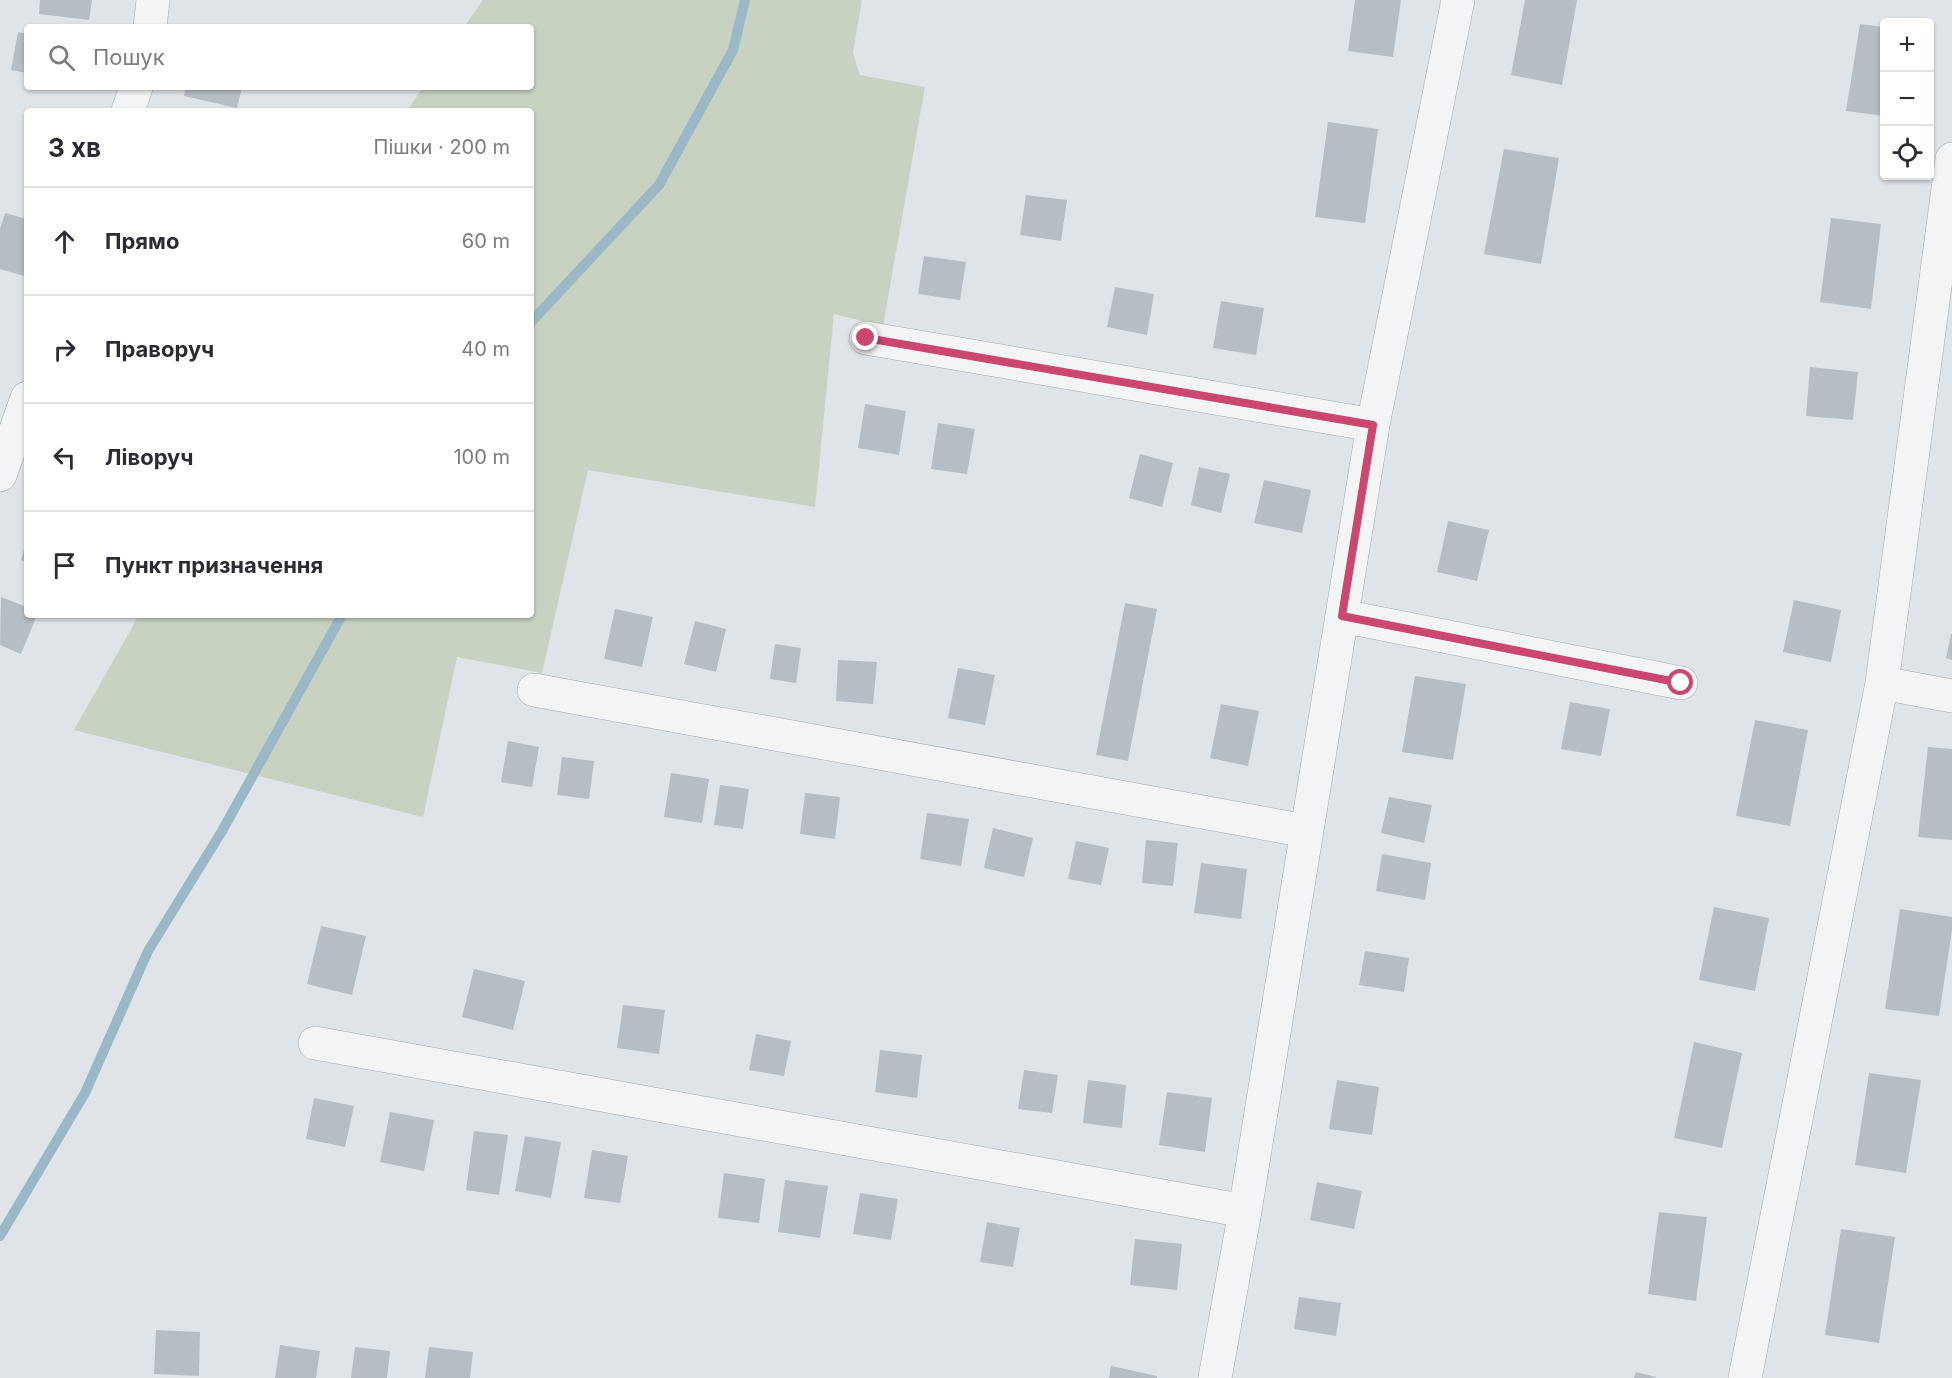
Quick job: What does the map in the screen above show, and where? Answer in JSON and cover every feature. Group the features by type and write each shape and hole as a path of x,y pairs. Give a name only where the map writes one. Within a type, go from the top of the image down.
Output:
{"street":[{"path":"150,24 153,0"},
{"path":"1215,1378 1245,1211 1373,425 1458,0"},
{"path":"129,108 135,90"},
{"path":"1745,1378 1882,683 1952,159"},
{"path":"866,338 1373,425"},
{"path":"0,475 24,407"},
{"path":"1342,616 1681,683"},
{"path":"1882,683 1952,696"},
{"path":"534,690 1306,831"},
{"path":"315,1043 1245,1211"}],"green space":[{"path":"483,0 862,0 853,53 860,75 925,87 883,326 834,314 815,507 588,470 542,673 457,657 423,817 74,730 137,618 534,618 534,108 409,108 421,90 534,90 534,24 466,24"}],"building":[{"path":"40,0 92,0 89,20 39,14"},
{"path":"1355,0 1401,0 1393,57 1348,51"},
{"path":"1525,0 1577,0 1562,85 1511,75"},
{"path":"1860,24 1880,26 1880,115 1846,111"},
{"path":"18,32 24,33 24,72 11,70"},
{"path":"185,90 241,90 237,108 184,96"},
{"path":"1328,122 1378,129 1365,223 1315,217"},
{"path":"1504,149 1559,158 1541,264 1484,254"},
{"path":"1026,195 1067,200 1061,241 1020,235"},
{"path":"5,213 24,218 24,276 0,269 0,229"},
{"path":"1831,218 1881,224 1871,309 1820,302"},
{"path":"924,256 966,262 960,300 918,294"},
{"path":"1115,287 1154,294 1147,335 1107,327"},
{"path":"1221,301 1264,308 1256,355 1213,348"},
{"path":"1810,367 1858,372 1853,420 1806,416"},
{"path":"865,404 906,411 899,455 858,448"},
{"path":"938,423 975,429 967,474 931,469"},
{"path":"1140,454 1173,463 1162,507 1129,498"},
{"path":"1199,467 1230,474 1221,513 1191,505"},
{"path":"1264,480 1311,490 1302,533 1254,523"},
{"path":"1448,521 1489,530 1477,581 1437,572"},
{"path":"1,597 24,606 24,618 36,618 21,654 0,645"},
{"path":"1794,600 1841,610 1831,662 1783,652"},
{"path":"1125,603 1157,609 1128,761 1096,755"},
{"path":"615,609 653,617 642,667 604,659"},
{"path":"695,621 726,629 716,672 684,664"},
{"path":"1952,634 1952,660 1946,658"},
{"path":"775,644 801,648 796,683 770,679"},
{"path":"838,660 877,662 873,704 836,701"},
{"path":"958,668 995,675 985,725 948,718"},
{"path":"1415,676 1466,684 1453,760 1402,752"},
{"path":"1570,702 1610,709 1601,756 1561,749"},
{"path":"1221,704 1259,711 1248,766 1210,758"},
{"path":"1755,720 1808,730 1790,826 1736,816"},
{"path":"508,741 539,747 532,787 501,782"},
{"path":"1928,747 1952,749 1952,840 1918,837"},
{"path":"562,757 594,761 589,799 557,795"},
{"path":"671,773 709,779 702,823 664,817"},
{"path":"720,785 749,789 743,829 714,825"},
{"path":"805,793 840,797 835,839 800,834"},
{"path":"1389,797 1432,805 1424,843 1381,833"},
{"path":"927,813 969,819 961,866 920,859"},
{"path":"993,828 1033,838 1024,877 984,868"},
{"path":"1146,840 1178,843 1173,886 1142,883"},
{"path":"1076,841 1109,848 1101,885 1068,879"},
{"path":"1382,854 1431,863 1425,900 1376,891"},
{"path":"1201,863 1247,869 1241,919 1194,913"},
{"path":"1714,907 1769,918 1755,991 1699,980"},
{"path":"1900,909 1952,917 1939,1016 1885,1009"},
{"path":"321,926 366,936 352,995 307,984"},
{"path":"1365,951 1409,958 1404,992 1359,985"},
{"path":"474,969 525,981 513,1030 462,1017"},
{"path":"623,1005 665,1010 659,1054 617,1048"},
{"path":"756,1034 791,1041 784,1076 749,1070"},
{"path":"1694,1042 1742,1053 1722,1148 1674,1138"},
{"path":"880,1050 922,1055 917,1098 875,1092"},
{"path":"1024,1070 1058,1075 1052,1113 1018,1109"},
{"path":"1869,1073 1921,1080 1906,1173 1855,1165"},
{"path":"1088,1080 1126,1085 1122,1128 1083,1123"},
{"path":"1337,1080 1379,1087 1372,1135 1329,1129"},
{"path":"1167,1092 1212,1098 1205,1152 1159,1145"},
{"path":"314,1098 354,1106 345,1147 306,1139"},
{"path":"390,1112 434,1120 424,1171 380,1162"},
{"path":"474,1131 508,1135 499,1195 466,1190"},
{"path":"525,1136 561,1142 551,1198 515,1191"},
{"path":"592,1150 628,1156 620,1203 584,1198"},
{"path":"724,1173 765,1179 759,1223 718,1218"},
{"path":"785,1180 828,1186 820,1238 778,1232"},
{"path":"1317,1182 1362,1191 1354,1229 1310,1220"},
{"path":"860,1193 898,1199 891,1240 853,1234"},
{"path":"1659,1212 1707,1217 1696,1301 1648,1294"},
{"path":"987,1222 1020,1228 1013,1267 980,1262"},
{"path":"1841,1229 1895,1237 1879,1343 1825,1335"},
{"path":"1135,1239 1182,1244 1177,1290 1130,1285"},
{"path":"1299,1297 1341,1303 1336,1336 1294,1329"},
{"path":"156,1330 200,1332 199,1376 154,1374"},
{"path":"280,1345 320,1351 316,1378 275,1378"},
{"path":"355,1347 390,1351 387,1378 351,1378"},
{"path":"429,1347 473,1352 470,1378 425,1378"},
{"path":"1111,1366 1157,1376 1157,1378 1109,1378"},
{"path":"1636,1372 1656,1377 1656,1378 1634,1378"}],"waterway":[{"path":"534,319 659,185 733,50 745,0"},
{"path":"0,1236 85,1093 148,951 222,831 340,618"}],"route":[{"path":"866,338 1373,425 1342,616 1681,683"}]}
